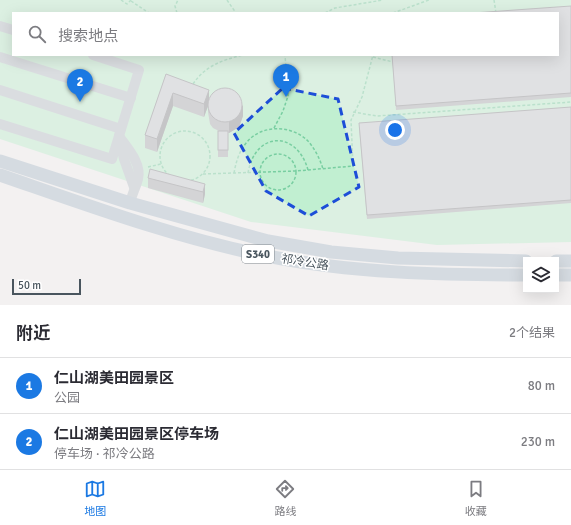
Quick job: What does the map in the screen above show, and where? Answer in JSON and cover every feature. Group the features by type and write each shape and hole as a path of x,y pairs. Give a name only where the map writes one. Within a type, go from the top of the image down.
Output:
{"main road":[{"name":"祁冷公路","path":"0,161 130,203 268,241 331,252 398,258 523,261"},
{"name":"祁冷公路","path":"0,175 186,235 266,256 329,266 397,272 523,275"},
{"path":"559,261 571,261"},
{"path":"559,275 571,275"}],"lane":[{"path":"0,26 12,30"},
{"path":"0,124 112,159 139,70 96,56"},
{"path":"0,57 131,98"},
{"path":"0,90 120,132 135,160 138,169 138,178 130,203"},
{"path":"120,132 124,159 134,187"}],"path":[{"path":"121,0 125,3 131,0 148,12"},
{"path":"177,12 175,6 178,0"},
{"path":"227,0 235,12"},
{"path":"355,0 356,4"},
{"path":"328,12 356,4 383,0"},
{"path":"396,12 429,0"},
{"path":"494,0 496,12"},
{"path":"192,88 202,72 214,65 238,56"},
{"path":"274,128 284,112 288,96 285,56"},
{"path":"203,174 209,164 210,156 209,147 201,138 191,132 175,133 168,137 160,152 161,164 167,174 182,182 191,181 203,174 296,171 353,166 350,132 353,112 362,97 373,56 392,62"},
{"path":"353,112 377,116 571,102"},
{"path":"234,173 236,161 247,141 255,135 274,128 291,131 309,142 323,169"},
{"path":"248,173 254,153 265,144 280,142 288,143 298,150 306,161 308,170"},
{"path":"276,154 287,156 295,165 296,171 296,177 289,187 277,190 266,186 262,181 260,172 265,159 276,154"},
{"path":"138,169 161,164"}],"highlighted area":[{"path":"283,88 338,99 359,187 309,216 266,191 234,133"}],"green space":[{"path":"0,0 571,0 571,242 437,245 251,222 0,139"}],"building":[{"path":"571,6 571,93 396,106 392,56 559,56 559,12 487,12"},
{"path":"166,74 209,90 204,104 173,93 157,139 145,135"},
{"path":"222,88 228,88 232,89 239,95 242,105 241,112 235,119 228,122 222,122 218,121 211,115 208,108 208,102 209,98 215,91"},
{"path":"571,107 571,200 367,215 359,123"},
{"path":"218,131 228,131 228,150 218,150"},
{"path":"150,169 205,184 203,192 148,178"}],"place":[{"name":"仁山湖美田园景区","path":"286,97"},
{"name":"仁山湖美田园景区停车场","path":"80,102"}]}
